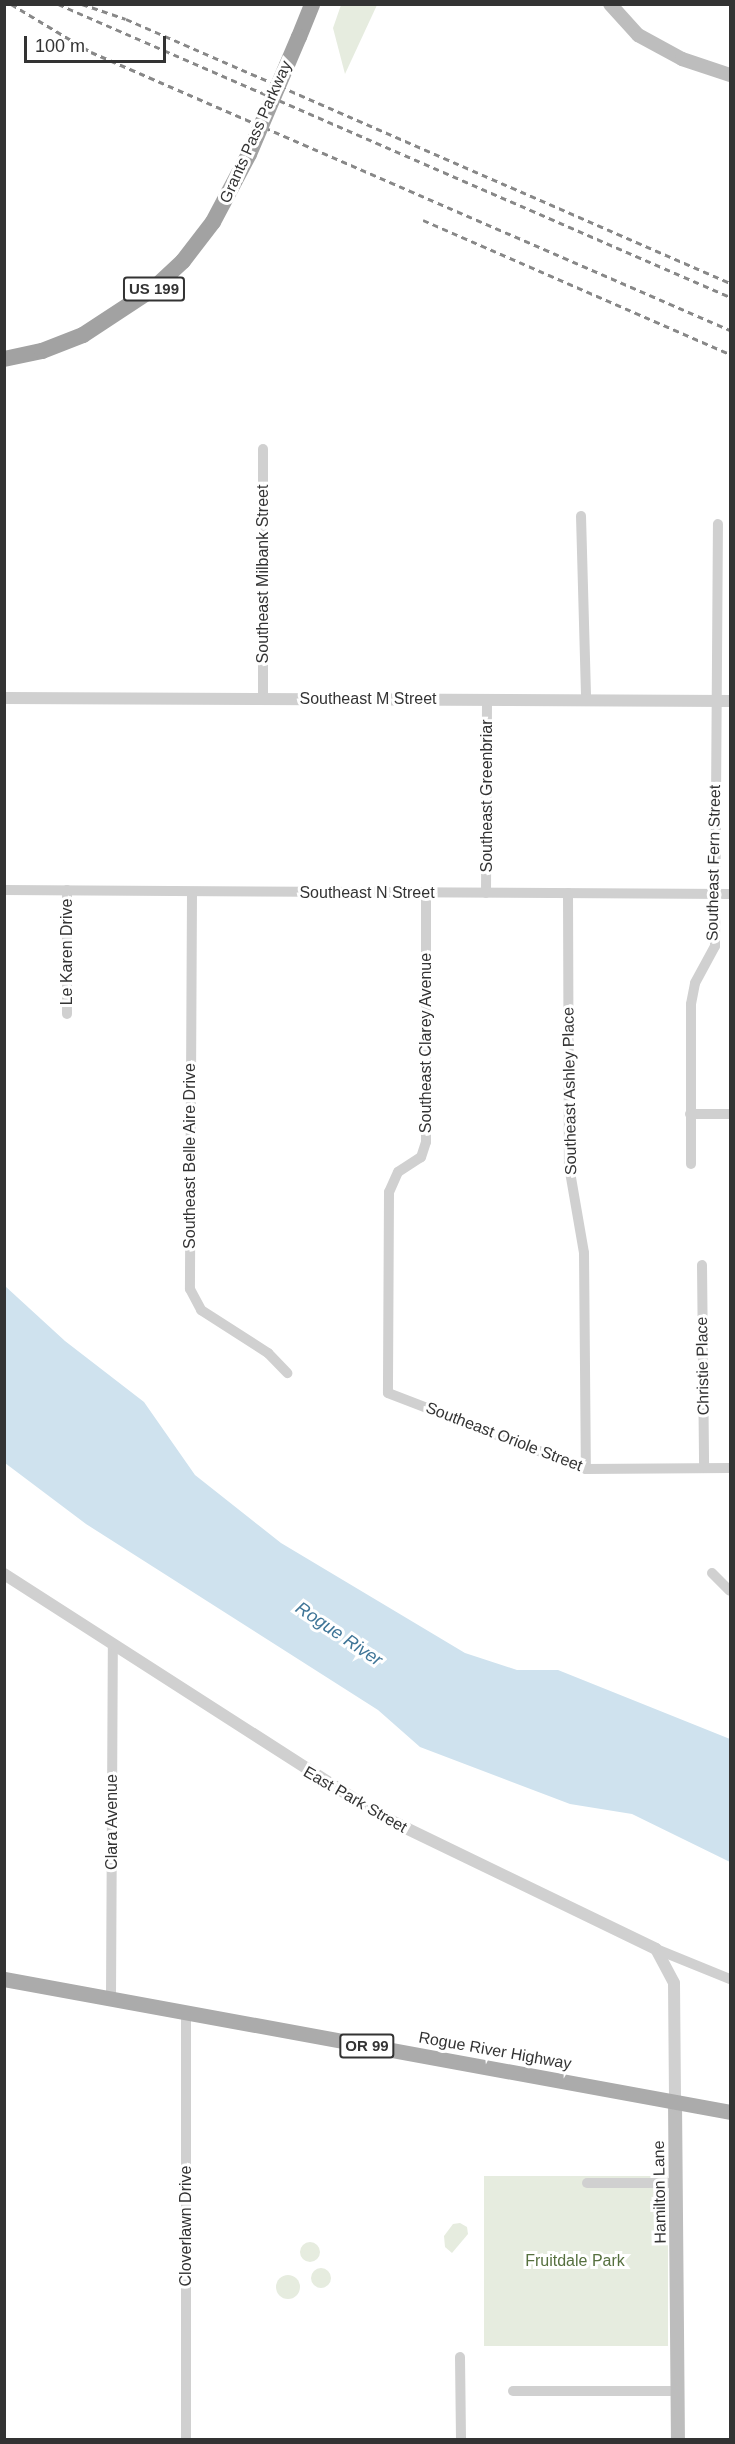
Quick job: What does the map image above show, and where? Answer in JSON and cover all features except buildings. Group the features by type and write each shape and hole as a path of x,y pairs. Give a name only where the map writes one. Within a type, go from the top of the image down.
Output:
{"highway":[{"name":"Grants Pass Parkway","path":"4,359 42,351 83,334 153,289 207,231 249,154 312,4"}],"main road":[{"path":"610,4 638,35 682,59 730,75"},
{"name":"Rogue River Highway","path":"4,1980 730,2112"},
{"name":"Hamilton Lane","path":"675,2102 678,2439"}],"street":[{"name":"Southeast Milbank Street","path":"263,449 263,698"},
{"path":"582,516 586,699"},
{"name":"Southeast Fern Street","path":"691,1164 691,1004 695,983 715,946 718,524"},
{"name":"Southeast M Street","path":"4,698 730,701"},
{"name":"Southeast Greenbriar","path":"486,893 487,699"},
{"name":"Southeast N Street","path":"4,890 192,893 730,894"},
{"name":"Le Karen Drive","path":"67,891 67,1014"},
{"name":"Southeast Belle Aire Drive","path":"192,893 190,1289 201,1310 268,1353 287,1372"},
{"name":"Southeast Clarey Avenue","path":"388,1393 389,1192 398,1172 421,1157 426,1142 426,893"},
{"name":"Southeast Ashley Place","path":"568,893 569,1166 584,1253 586,1469"},
{"path":"690,1114 730,1114"},
{"name":"Christie Place","path":"702,1265 704,1468"},
{"name":"Southeast Oriole Street","path":"388,1393 586,1469 730,1468"},
{"path":"712,1573 730,1591"},
{"name":"East Park Street","path":"4,1574 381,1816 656,1949 730,1980"},
{"name":"Clara Avenue","path":"111,1998 113,1645"},
{"name":"Hamilton Lane","path":"656,1949 670,1971 676,1995 675,2102"},
{"name":"Cloverlawn Drive","path":"186,2013 186,2439"},
{"path":"587,2183 676,2183"},
{"path":"460,2357 461,2439"},
{"path":"513,2391 678,2391"}],"green space":[{"path":"341,5 377,5 345,74 333,28"},
{"name":"Fruitdale Park","path":"484,2176 668,2176 668,2346 484,2346"},
{"path":"460,2223 467,2227 468,2234 452,2253 445,2247 444,2236 453,2224"},
{"path":"310,2242 317,2245 320,2252 317,2259 310,2262 303,2259 300,2252 303,2245"},
{"path":"321,2268 328,2271 331,2278 328,2285 321,2288 314,2285 311,2278 314,2271"},
{"path":"288,2275 297,2278 300,2287 297,2296 288,2299 279,2296 276,2287 279,2278"}],"water":[{"name":"Rogue River","path":"5,1286 65,1341 144,1402 195,1475 281,1543 465,1653 517,1670 558,1670 730,1739 730,1862 632,1814 570,1804 420,1747 378,1710 86,1524 5,1463"}],"railway":[{"path":"11,4 91,52 730,330"},
{"path":"58,4 730,297"},
{"path":"82,4 126,19 730,283"},
{"path":"423,220 730,354"}]}
